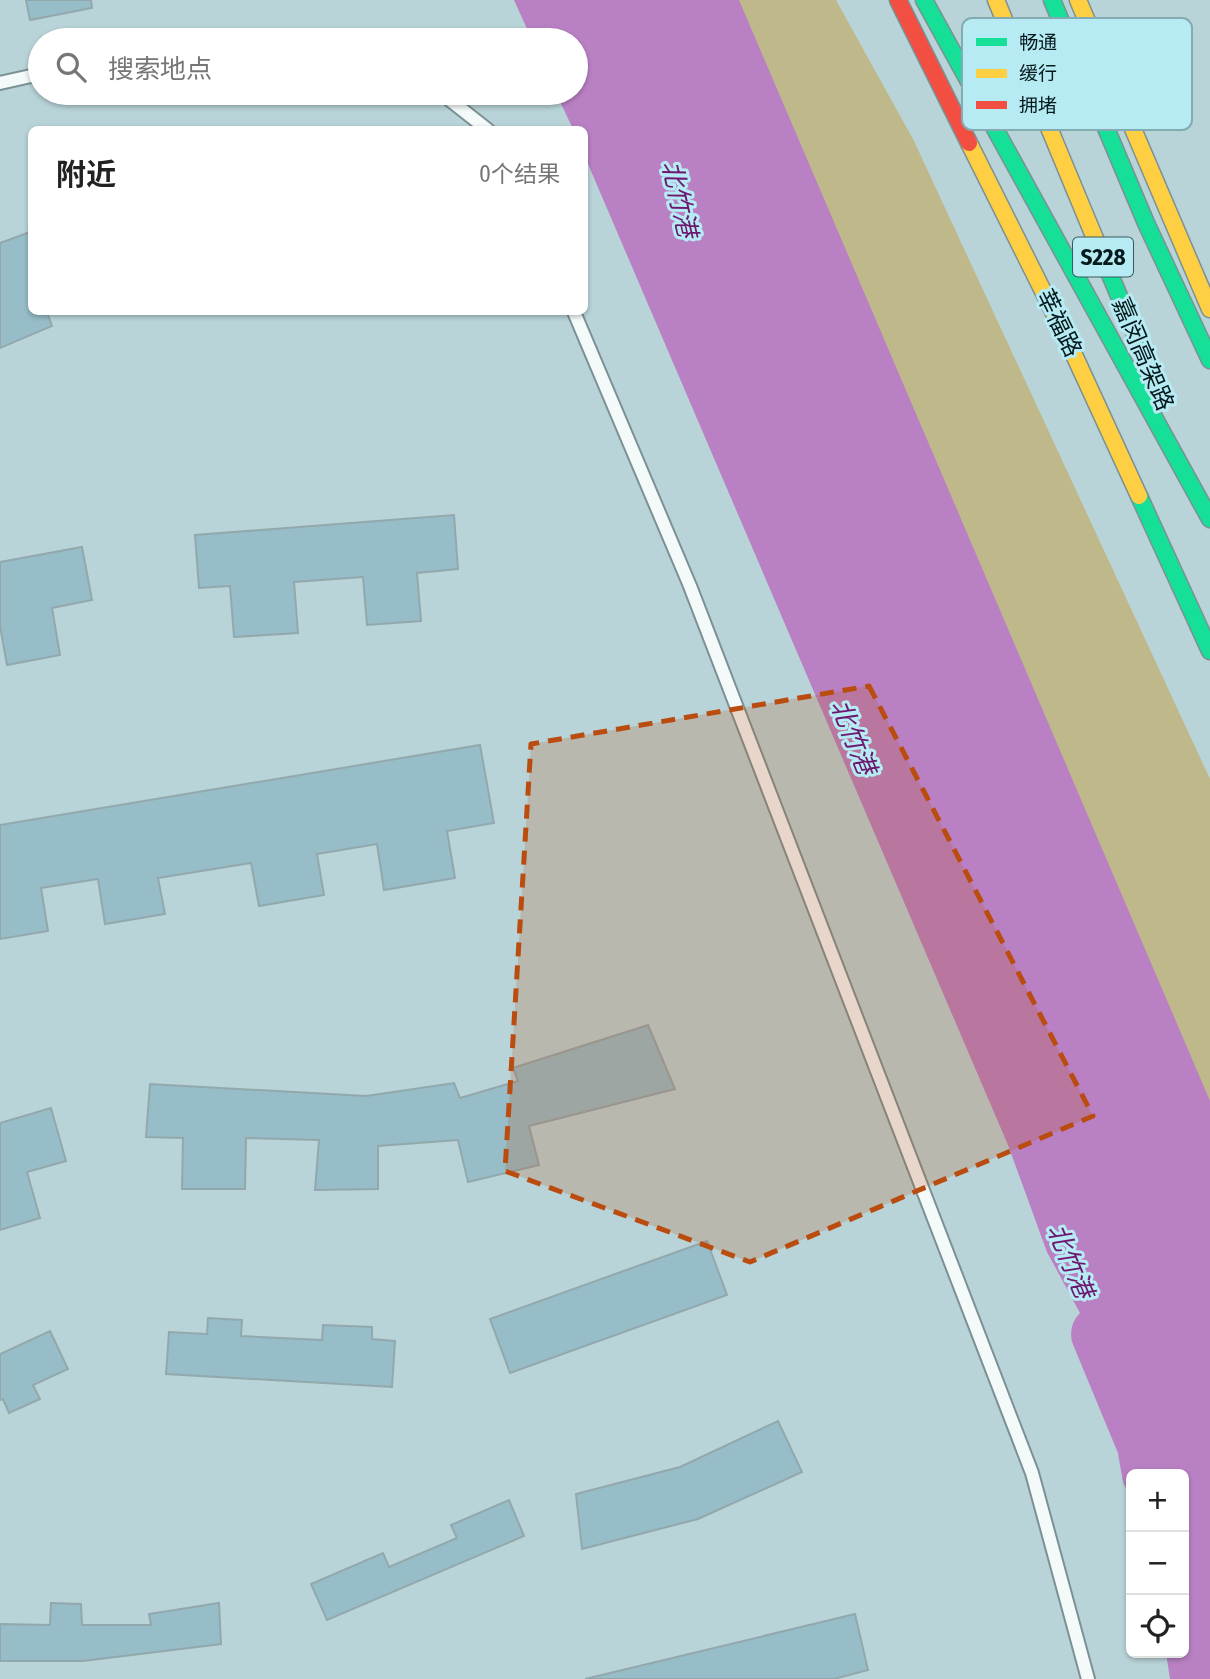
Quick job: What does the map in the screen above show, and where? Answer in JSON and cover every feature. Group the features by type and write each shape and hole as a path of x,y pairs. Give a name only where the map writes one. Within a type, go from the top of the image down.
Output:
{"main road":[{"name":"莘福路","path":"898,0 962,128"},
{"path":"924,0 962,69"},
{"name":"嘉闵高架路","path":"996,0 1003,18"},
{"path":"1052,0 1060,18"},
{"path":"1078,0 1086,18"},
{"name":"莘福路","path":"963,130 1064,333 1208,645"},
{"path":"996,130 1210,516"},
{"name":"嘉闵高架路","path":"1050,130 1151,373"},
{"path":"1107,130 1146,223 1210,360"},
{"path":"1134,130 1210,309"},
{"name":"嘉闵高架路","path":"1162,398 1210,516"}],"lane":[{"path":"0,83 28,77"},
{"path":"456,105 483,126"},
{"path":"575,315 690,586 1032,1474 1088,1679"}],"highlighted area":[{"path":"869,686 1093,1116 750,1262 505,1171 531,744"}],"shaded area":[{"path":"715,0 836,0 914,141 1210,779 1210,1160"}],"water":[{"path":"514,0 739,0 1210,1101 1210,1679 1170,1679 1167,1658 1189,1658 1189,1469 1140,1469 1133,1411 1047,1252 1008,1145 588,164 588,126 572,126 562,105 588,105 588,28 527,28"}],"building":[{"path":"26,0 91,0 92,8 30,20"},
{"path":"28,233 28,315 48,315 52,326 0,348 0,243"},
{"path":"454,515 458,569 417,573 421,621 367,625 363,577 294,582 298,633 234,637 230,586 199,588 195,535"},
{"path":"82,547 92,600 52,608 60,655 7,665 0,626 0,562"},
{"path":"480,745 494,823 447,831 455,878 384,890 377,844 317,854 324,895 259,906 251,863 158,878 165,914 105,924 98,879 41,888 48,931 0,939 0,825"},
{"path":"648,1025 675,1089 529,1126 539,1165 468,1182 458,1140 378,1146 378,1189 315,1190 319,1140 246,1138 245,1189 182,1189 183,1138 146,1137 150,1084 366,1096 454,1083 460,1098 518,1081 513,1068"},
{"path":"51,1108 66,1161 27,1172 40,1218 0,1230 0,1123"},
{"path":"707,1241 727,1295 510,1373 490,1319"},
{"path":"208,1318 242,1320 241,1336 322,1340 323,1325 372,1327 372,1339 395,1341 392,1387 166,1374 169,1332 207,1334"},
{"path":"50,1331 68,1369 33,1385 40,1399 9,1413 3,1399 0,1400 0,1354"},
{"path":"778,1421 802,1472 698,1519 582,1549 576,1494 680,1467"},
{"path":"509,1500 524,1536 327,1620 311,1584 383,1553 389,1567 457,1538 451,1525"},
{"path":"51,1603 81,1604 82,1625 151,1625 149,1614 219,1603 221,1644 83,1661 0,1661 0,1624 50,1625"},
{"path":"855,1614 868,1670 834,1679 585,1679"}],"waterway":[{"name":"北竹港","path":"1100,1334 1146,1445 1150,1469"}],"traffic: fast":[{"path":"924,0 962,69"},
{"path":"1052,0 1060,18"},
{"path":"996,130 1210,519"},
{"path":"1107,130 1146,223 1210,360"},
{"path":"1106,265 1143,353"},
{"path":"1139,496 1210,651"}],"traffic: slow":[{"path":"996,0 1003,18"},
{"path":"1078,0 1086,18"},
{"path":"1050,130 1106,265"},
{"path":"1134,130 1210,309"},
{"path":"969,143 1064,333 1139,496"}],"traffic: jam":[{"path":"898,0 962,129"},
{"path":"963,130 969,143"}]}
